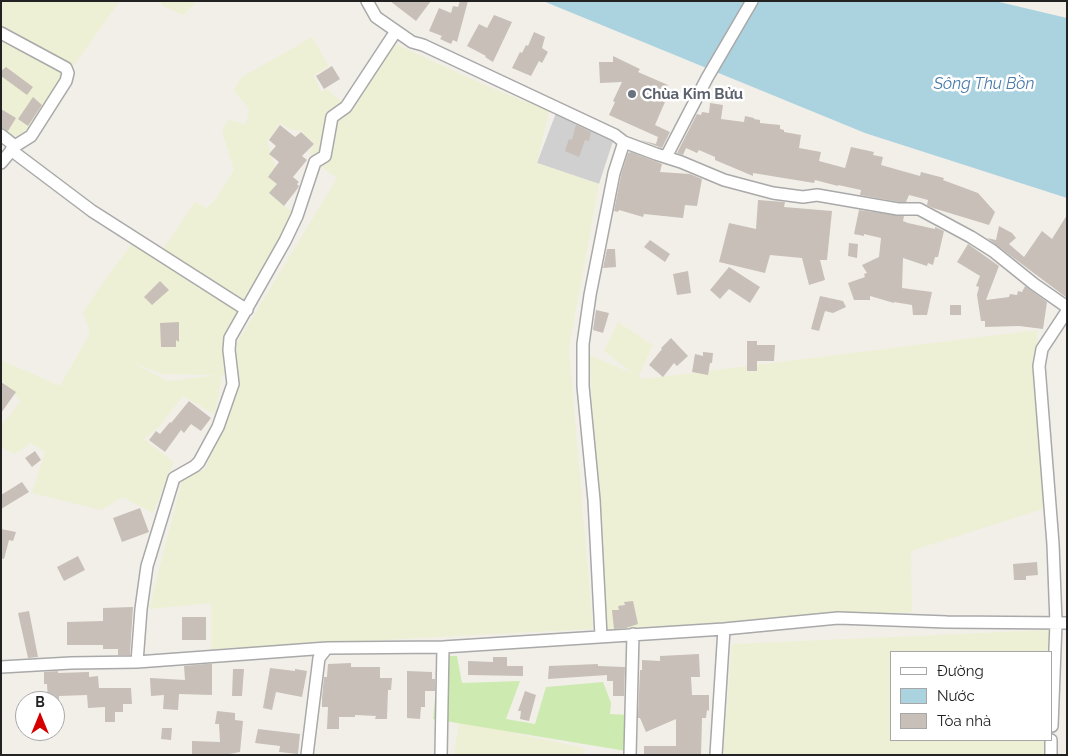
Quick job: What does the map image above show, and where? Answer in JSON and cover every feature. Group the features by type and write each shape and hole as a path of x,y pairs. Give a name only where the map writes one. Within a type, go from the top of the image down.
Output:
{"street":[{"path":"368,1 376,17 412,42 423,45 615,135 624,142 724,180 773,193 803,197 817,195 898,209 919,209 993,251 1034,284 1067,307"},
{"path":"666,157 707,78 752,1"},
{"path":"137,662 141,609 147,566 174,478 199,462 218,427 233,384 230,338 285,241 297,216 315,162 325,156 332,117 346,107 396,30"},
{"path":"1,33 66,68 68,73 66,81 31,136 13,148 1,163"},
{"path":"1,135 13,148 92,211 247,310"},
{"path":"601,636 594,500 583,386 583,344 590,295 614,172 624,142"},
{"path":"1053,715 1061,623 1039,366 1042,349 1067,312"},
{"path":"1,667 137,662 327,648 443,647 724,629 838,618 947,622 1061,623"},
{"path":"716,755 724,629"},
{"path":"630,755 633,634"},
{"path":"440,755 443,647"},
{"path":"307,755 319,658 327,648"},
{"path":"1051,741 1051,755"}],"shaded area":[{"path":"556,113 615,135 599,184 537,163"}],"green space":[{"path":"1,1 120,1 72,68 1,29"},
{"path":"160,1 197,1 183,15 163,6"},
{"path":"1,37 64,71 66,81 31,136 15,146 1,136"},
{"path":"312,37 329,66 314,76 321,92 327,89 343,103 391,42 487,86 549,111 537,163 599,184 569,348 593,629 211,649 211,603 149,609 182,480 205,469 238,388 229,350 234,348 337,178 315,162 316,159 309,152 315,144 301,131 288,129 281,123 267,141 283,190 276,199 297,216 285,241 282,240 253,299 227,338 226,351 233,375 222,375 215,415 183,396 159,427 144,439 174,462 153,513 123,497 101,510 32,493 45,452 31,443 15,454 1,447 1,425 21,401 1,380 1,360 60,386 90,333 83,312 133,242 151,253 164,248 195,202 207,208 217,197 234,170 222,131 228,120 246,124 249,108 233,90 242,77","holes":["132,362 162,374 217,375 167,381"]},
{"path":"618,322 653,345 638,377 643,379 1037,330 1046,508 911,551 912,612 607,629 589,355 634,374 604,351"},
{"path":"1049,630 1049,651 890,651 890,741 1048,741 1048,755 723,755 732,644"},
{"path":"439,656 457,656 462,683 520,681 506,719 535,724 546,687 603,682 611,703 610,714 630,715 626,751 433,719"},
{"path":"459,721 584,748 583,755 454,755"}],"water":[{"name":"Sông Thu Bồn","path":"543,1 995,1 1067,18 1067,198 865,133"}],"building":[{"path":"390,1 431,1 416,21"},
{"path":"460,1 468,1 457,42 453,40 451,44 440,39 442,36 429,31 439,8 451,13 453,6 458,7"},
{"path":"494,15 512,22 493,62 467,46 479,24 487,28"},
{"path":"534,32 545,37 542,48 548,52 542,63 539,61 531,76 512,68 520,52 522,53 526,45 528,46"},
{"path":"613,56 640,69 638,72 668,85 661,101 665,102 655,125 670,132 662,148 640,140 656,144 658,137 609,115 622,82 600,83 599,62 613,62"},
{"path":"332,66 340,79 324,89 316,76"},
{"path":"6,67 33,87 27,95 1,76 1,71"},
{"path":"33,97 42,105 28,126 18,119"},
{"path":"710,103 723,105 721,119 744,122 745,116 760,120 760,123 780,125 780,129 784,130 784,132 801,135 799,148 821,152 819,161 845,168 851,147 874,152 873,155 883,157 881,165 920,176 921,172 944,178 943,180 978,193 995,212 989,225 933,208 927,205 928,200 909,195 906,202 899,202 860,195 861,190 815,180 814,183 753,173 753,176 715,160 715,157 699,150 697,153 686,148 683,155 677,153 697,114 701,115 702,112 709,113"},
{"path":"1,109 16,118 8,131 1,128"},
{"path":"280,125 295,137 301,132 314,144 302,156 307,160 293,177 299,182 297,184 299,186 284,206 269,193 277,184 268,177 279,162 269,154 276,146 269,140"},
{"path":"576,125 591,132 589,141 585,140 579,157 565,151 569,139 572,140"},
{"path":"631,152 662,164 660,172 690,174 702,179 697,206 685,205 683,218 644,214 643,217 619,210 618,212 614,211 621,175 628,153"},
{"path":"758,200 785,202 784,207 832,211 827,260 820,260 825,280 809,285 802,258 770,255 765,273 719,262 729,223 756,229"},
{"path":"859,210 904,216 903,221 908,223 935,229 935,227 944,231 938,257 935,257 933,265 928,263 927,266 903,258 902,288 932,292 927,315 913,315 912,305 894,303 870,296 870,300 854,300 848,283 865,277 864,274 867,273 862,265 879,257 881,238 854,234"},
{"path":"1067,215 1067,298 987,238 996,240 999,226 1012,233 1016,238 1009,244 1024,257 1042,231 1052,239"},
{"path":"650,240 670,254 665,262 644,247"},
{"path":"849,243 858,244 857,258 848,256"},
{"path":"968,244 999,266 986,300 1009,297 1010,294 1017,295 1018,291 1022,292 1025,286 1047,302 1043,329 1019,326 985,327 985,321 981,321 977,295 979,287 976,286 980,276 957,262"},
{"path":"607,249 615,249 616,267 603,268"},
{"path":"729,267 760,287 750,303 729,289 720,299 710,290"},
{"path":"688,271 691,293 677,295 673,274"},
{"path":"160,281 169,290 152,305 144,297"},
{"path":"820,296 843,301 846,307 833,313 825,311 819,331 811,329"},
{"path":"950,305 961,305 961,315 950,315"},
{"path":"596,310 609,313 603,333 593,330"},
{"path":"179,322 179,342 176,340 176,347 161,347 160,323"},
{"path":"671,338 688,356 677,366 674,363 663,377 649,365"},
{"path":"747,341 757,341 757,345 775,345 774,361 757,361 757,371 747,371"},
{"path":"703,352 713,353 708,375 692,372 695,354 703,356"},
{"path":"1,382 16,392 1,413"},
{"path":"189,401 211,418 201,431 191,424 184,433 181,430 165,452 149,440 156,431 160,434"},
{"path":"35,451 41,460 32,467 25,458"},
{"path":"22,482 29,492 1,509 1,495"},
{"path":"140,508 149,532 122,542 113,518"},
{"path":"1,529 16,532 13,541 9,540 4,559 1,558"},
{"path":"78,556 85,570 64,581 57,567"},
{"path":"1037,562 1038,575 1026,576 1026,580 1014,580 1013,564"},
{"path":"633,601 638,624 614,629 612,610 619,610 618,606 625,605 624,602"},
{"path":"133,607 130,655 118,655 118,649 103,649 103,645 67,645 67,622 103,621 103,608"},
{"path":"29,611 38,657 28,658 18,613"},
{"path":"182,617 206,617 206,640 182,640"},
{"path":"699,654 700,677 691,677 692,695 709,695 709,711 707,710 706,718 702,718 701,755 644,755 644,746 676,746 676,719 646,732 640,718 638,718 642,660 660,661 660,656"},
{"path":"493,657 507,657 507,666 523,666 523,676 468,675 468,661 493,662"},
{"path":"351,663 351,667 380,667 380,678 392,678 391,690 388,690 387,719 375,719 376,716 355,715 355,717 339,717 339,729 327,729 328,707 322,707 322,698 324,677 327,677 328,664"},
{"path":"212,664 212,695 179,694 178,710 163,709 164,695 151,696 150,678 185,680 184,666"},
{"path":"598,664 598,666 625,667 624,696 613,696 613,681 607,681 607,675 548,679 549,666"},
{"path":"270,668 307,671 302,697 276,692 272,710 263,708"},
{"path":"233,669 244,669 242,696 232,696"},
{"path":"407,671 432,672 432,679 435,679 435,691 425,691 425,707 421,707 420,719 407,718"},
{"path":"44,672 89,672 89,677 98,676 99,688 131,688 132,704 123,704 123,712 115,712 115,722 105,722 105,707 88,708 87,695 65,696 65,691 47,691 47,684 44,684"},
{"path":"525,691 536,695 529,721 520,719 521,711 518,711"},
{"path":"217,711 235,713 235,720 243,721 240,752 224,755 192,755 192,741 220,742 219,724 215,724"},
{"path":"162,728 172,728 171,740 161,739"},
{"path":"258,729 300,734 298,754 279,752 280,746 255,743"}],"place":[{"name":"Chùa Kim Bửu","path":"632,94"}]}
